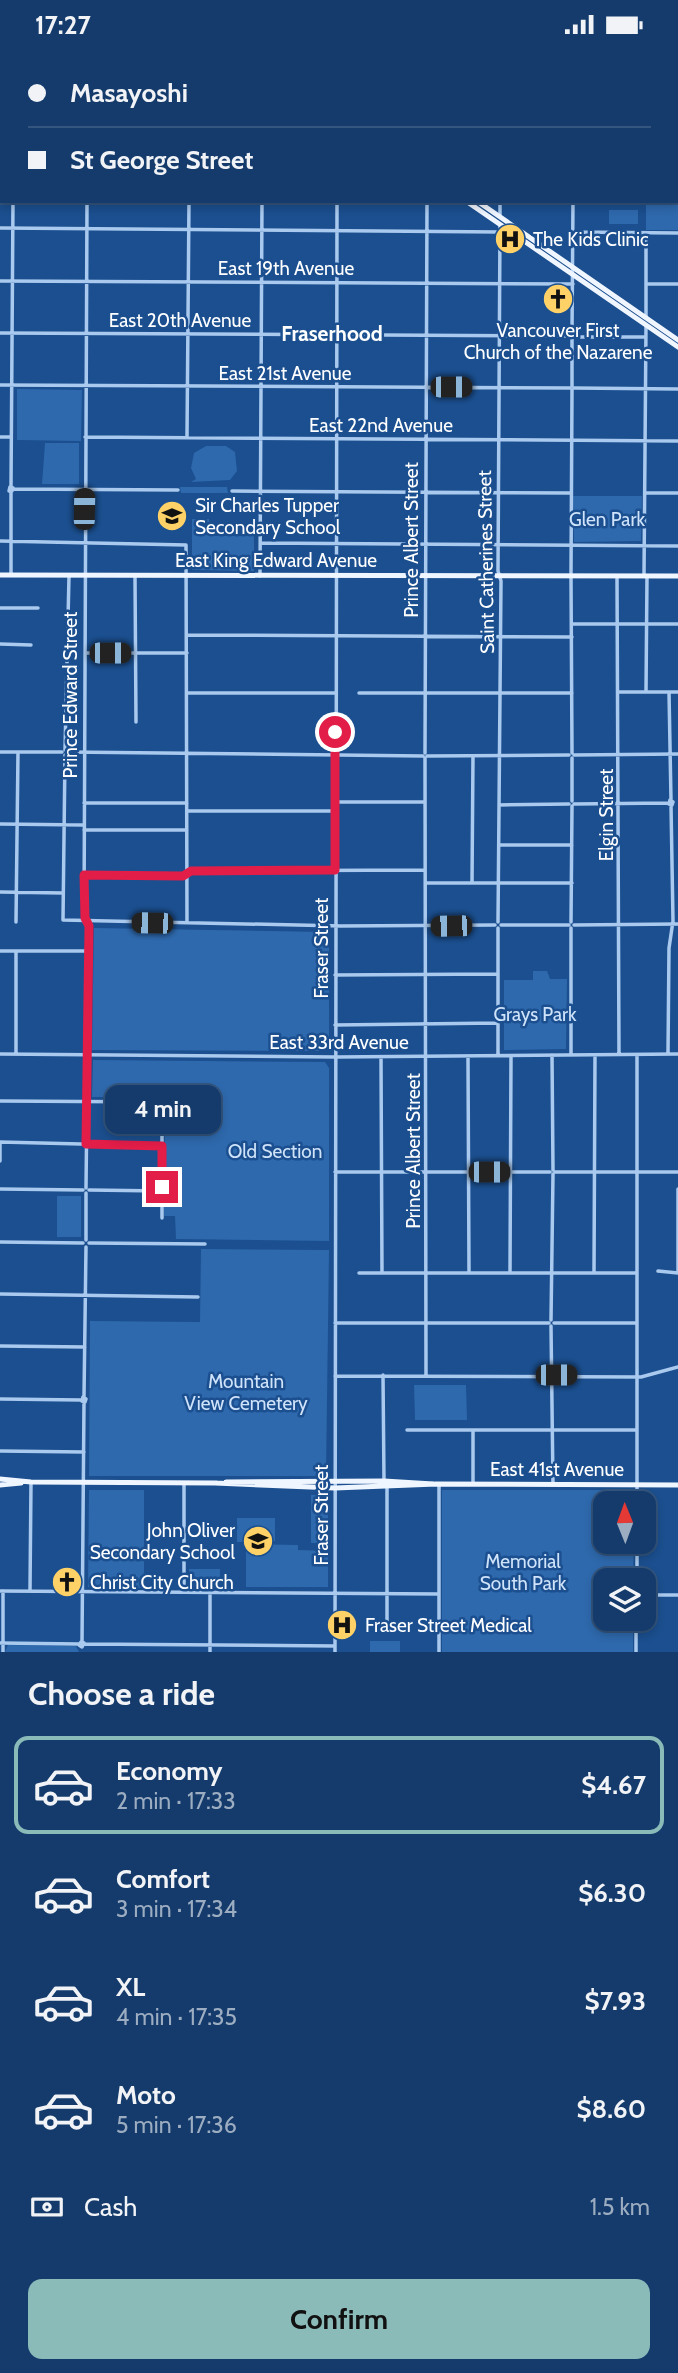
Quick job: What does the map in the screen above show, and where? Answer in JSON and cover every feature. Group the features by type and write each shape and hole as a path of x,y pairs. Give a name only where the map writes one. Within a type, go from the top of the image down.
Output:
{"main road":[{"path":"470,203 500,220"},
{"path":"479,203 678,347"},
{"path":"573,271 678,340"},
{"name":"East King Edward Avenue","path":"0,575 678,576"},
{"name":"East 41st Avenue","path":"0,1479 29,1482 184,1483 334,1480 438,1485"},
{"name":"East 41st Avenue","path":"0,1485 29,1482"},
{"name":"East 41st Avenue","path":"215,1483 335,1488 678,1485"}],"street":[{"path":"11,575 13,203"},
{"name":"Prince Edward Street","path":"82,1646 88,951 84,875 87,203"},
{"path":"187,438 189,203"},
{"path":"260,576 262,203"},
{"name":"Fraser Street","path":"335,1652 337,203"},
{"name":"Prince Albert Street","path":"426,1376 427,203"},
{"name":"Saint Catherines Street","path":"498,1056 500,203"},
{"path":"571,1055 573,203"},
{"path":"0,228 500,232"},
{"path":"573,232 678,233"},
{"path":"646,233 646,692"},
{"name":"East 19th Avenue","path":"0,281 573,284"},
{"path":"646,284 678,285"},
{"name":"East 20th Avenue","path":"0,333 646,337"},
{"name":"East 21st Avenue","path":"0,385 678,389"},
{"path":"0,437 12,437"},
{"name":"East 22nd Avenue","path":"85,437 678,441"},
{"path":"0,489 178,490"},
{"path":"232,491 571,492"},
{"path":"645,493 678,493"},
{"path":"0,541 186,544 187,924"},
{"path":"260,543 678,546"},
{"path":"69,576 63,893 63,916 66,921 335,926 675,924"},
{"path":"135,576 136,722"},
{"name":"Elgin Street","path":"617,576 621,925 619,1055"},
{"path":"0,608 38,608"},
{"path":"572,624 678,624"},
{"path":"187,635 572,637"},
{"path":"0,644 31,645"},
{"path":"85,653 187,653"},
{"path":"619,692 678,691"},
{"path":"668,1054 669,947 675,924 669,692"},
{"path":"187,694 335,693"},
{"path":"359,693 572,693"},
{"path":"0,752 425,756 678,754"},
{"path":"16,922 18,753"},
{"path":"472,883 473,756"},
{"path":"335,802 425,802"},
{"path":"84,803 187,803"},
{"path":"499,805 672,803"},
{"path":"187,811 335,811"},
{"path":"0,824 187,830"},
{"path":"499,845 572,845"},
{"path":"84,875 183,876 187,873 425,870"},
{"path":"425,883 572,883"},
{"path":"0,893 63,893"},
{"path":"0,951 88,951"},
{"path":"16,951 16,1054"},
{"path":"335,975 498,974"},
{"path":"335,1025 498,1023"},
{"name":"East 33rd Avenue","path":"0,1054 381,1057 678,1054"},
{"path":"552,1055 553,1485"},
{"path":"594,1055 594,1273"},
{"path":"637,1055 637,1491"},
{"path":"468,1056 468,1272"},
{"path":"510,1272 511,1056"},
{"path":"381,1057 382,1273"},
{"path":"0,1101 160,1101 163,1105 162,1217"},
{"path":"0,1161 0,1142 162,1146"},
{"path":"335,1172 678,1173"},
{"path":"0,1189 162,1191"},
{"path":"658,1271 678,1273 678,1189"},
{"path":"0,1242 205,1244"},
{"path":"359,1273 637,1273"},
{"path":"0,1294 198,1297"},
{"path":"335,1323 637,1323"},
{"path":"0,1346 85,1347"},
{"path":"335,1376 637,1376 678,1367"},
{"path":"383,1375 384,1481"},
{"path":"0,1399 83,1400"},
{"path":"407,1430 637,1430"},
{"path":"473,1430 473,1485"},
{"path":"0,1451 84,1452"},
{"path":"29,1482 30,1591"},
{"path":"184,1483 184,1592"},
{"path":"438,1485 439,1652"},
{"path":"387,1488 387,1629"},
{"path":"3,1652 1,1591 439,1594"},
{"path":"210,1593 210,1652"},
{"path":"656,1595 678,1595"},
{"path":"636,1631 636,1652"},
{"path":"1,1643 82,1646 335,1646"}],"green space":[{"path":"646,203 678,203 678,230 646,230"},
{"path":"609,210 638,210 638,224 609,224"},
{"path":"17,389 82,390 81,441 17,440"},
{"path":"45,443 79,443 79,484 42,484"},
{"path":"206,446 226,446 235,452 237,471 230,480 191,482 196,479 191,468 194,453"},
{"path":"180,487 227,487 228,493 181,493"},
{"name":"Glen Park","path":"573,496 642,496 641,541 574,542"},
{"path":"192,519 209,519 209,536 254,536 254,571 192,570"},
{"path":"94,928 326,932 329,934 329,1046 325,1051 92,1050"},
{"name":"Grays Park","path":"533,971 547,971 550,979 567,979 566,1049 504,1050 504,980 533,980"},
{"name":"Old Section","path":"93,1060 325,1062 329,1068 329,1241 176,1239 175,1216 164,1216 165,1098 92,1097"},
{"path":"57,1196 81,1196 81,1237 57,1237"},
{"name":"Mountain View Cemetery","path":"201,1249 329,1250 326,1476 89,1476 90,1321 200,1322"},
{"path":"414,1385 466,1385 467,1420 415,1420"},
{"path":"89,1490 144,1490 144,1588 88,1587"},
{"name":"Memorial South Park","path":"442,1490 633,1490 593,1491 593,1554 634,1554 633,1568 593,1568 593,1631 633,1631 633,1652 442,1652"},
{"path":"311,1495 328,1495 328,1543 311,1543"},
{"path":"237,1518 275,1518 275,1541 237,1542"},
{"path":"246,1544 298,1545 298,1550 328,1551 328,1587 246,1587"},
{"path":"189,1569 220,1569 220,1587 189,1587"},
{"path":"370,1641 400,1641 400,1652 370,1652"},
{"path":"8,1645 76,1646 79,1652 5,1652"}],"place":[{"name":"The Kids Clinic","path":"510,239"},
{"name":"Vancouver First Church of the Nazarene","path":"558,299"},
{"name":"Sir Charles Tupper Secondary School","path":"172,516"},
{"name":"John Oliver Secondary School","path":"258,1541"},
{"name":"Christ City Church","path":"67,1582"},
{"name":"Fraser Street Medical","path":"342,1625"}],"district":[{"name":"Fraserhood","path":"332,333"}],"route":[{"path":"162,1187 162,1146 86,1144 89,926 85,918 84,875 183,876 191,871 335,870 335,732"}]}
